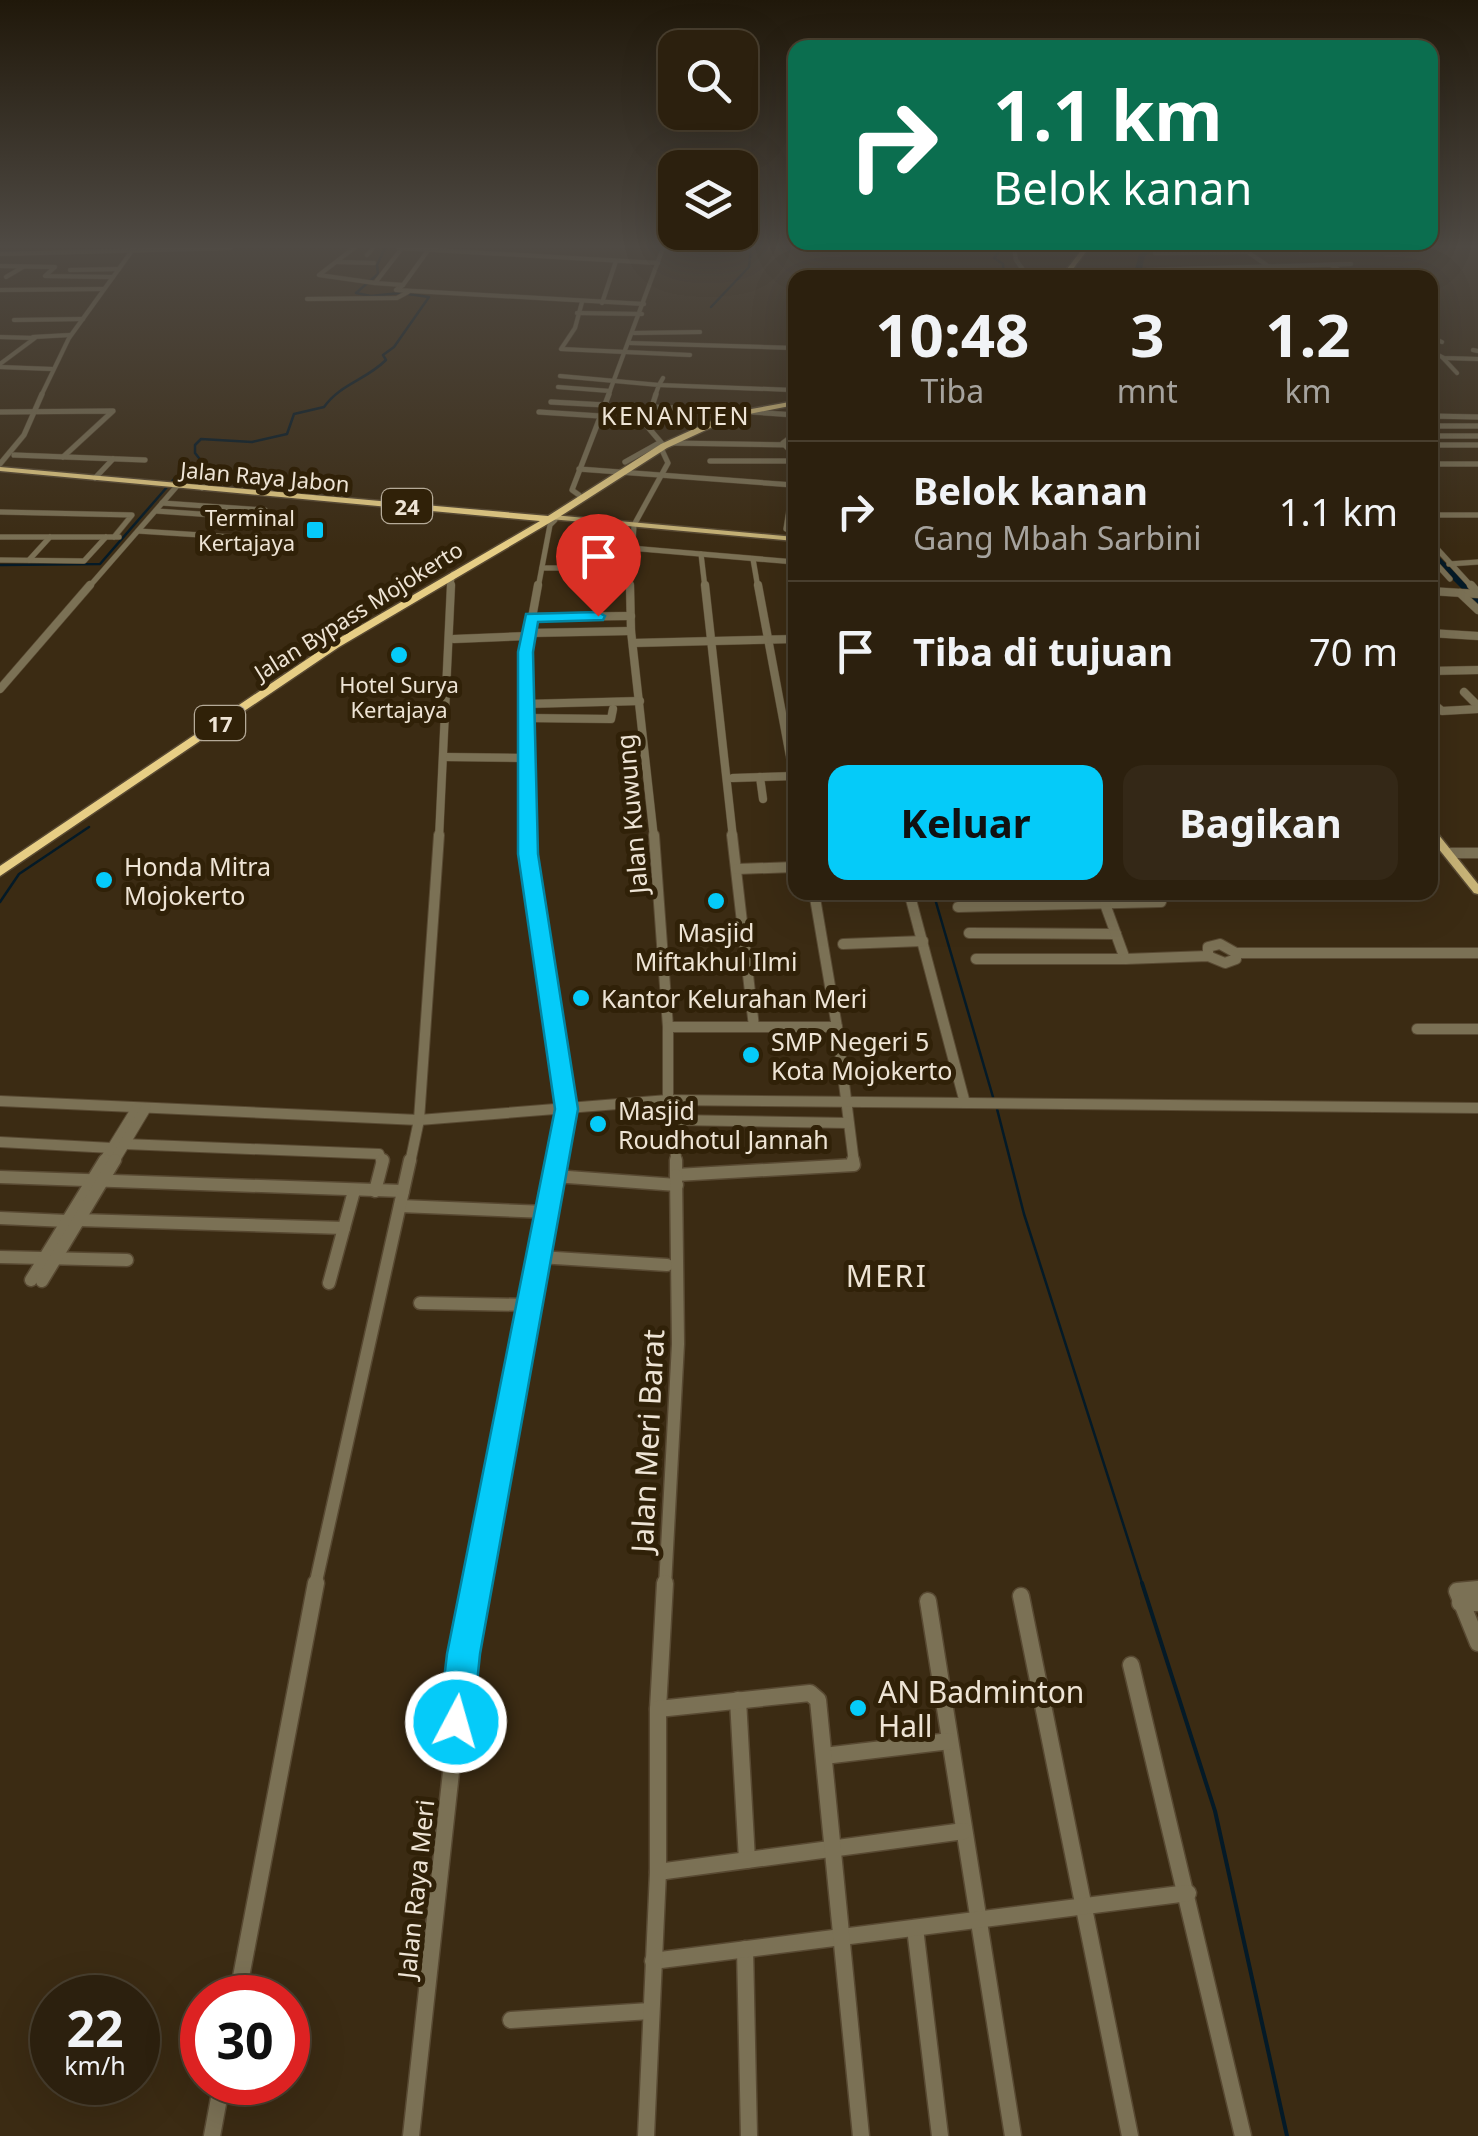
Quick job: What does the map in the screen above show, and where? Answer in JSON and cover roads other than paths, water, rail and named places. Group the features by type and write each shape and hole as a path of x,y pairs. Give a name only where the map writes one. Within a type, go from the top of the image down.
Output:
{"highway":[{"name":"Jalan Bypass Mojokerto","path":"0,872 321,654 663,445 722,419 788,405"},
{"name":"Jalan Raya Jabon","path":"0,468 544,519"},
{"name":"Jalan Bypass Mojokerto","path":"544,519 590,491"}],"main road":[{"path":"544,519 788,538"},
{"path":"1440,847 1478,891"}],"street":[{"path":"0,365 21,348"},
{"path":"0,468 23,442 32,411 63,348"},
{"path":"562,348 690,354"},
{"path":"578,495 572,490 628,348"},
{"path":"0,352 15,353"},
{"path":"1438,356 1457,373"},
{"path":"1442,358 1478,359"},
{"path":"1465,359 1478,369"},
{"path":"0,365 52,368"},
{"path":"560,376 788,390"},
{"path":"661,382 646,428 663,445 669,460 661,476"},
{"path":"558,388 610,391"},
{"path":"551,402 604,404"},
{"path":"650,408 788,415"},
{"path":"0,412 114,410 63,458"},
{"path":"540,412 600,416"},
{"path":"1438,416 1478,416"},
{"path":"1457,416 1477,439"},
{"path":"1438,426 1478,426"},
{"path":"1438,437 1477,439"},
{"path":"1438,443 1477,439"},
{"path":"625,462 663,445 788,444"},
{"path":"14,456 146,460"},
{"path":"710,461 788,458"},
{"path":"95,478 113,459"},
{"path":"736,461 738,482"},
{"path":"1438,464 1478,464"},
{"path":"202,488 221,469"},
{"path":"579,470 788,486"},
{"name":"Jalan Kuwung","path":"661,476 634,525 630,548 631,631 650,782 675,1120"},
{"path":"0,560 84,561 156,512 172,485"},
{"path":"162,503 264,510"},
{"path":"0,512 132,515 123,536 0,689"},
{"path":"156,512 214,516"},
{"path":"1438,516 1478,515"},
{"path":"786,529 788,518"},
{"name":"Jalan Raya Meri","path":"412,2136 464,1654 567,1109 528,854 529,635 542,568 544,519"},
{"path":"0,537 248,538"},
{"path":"29,560 50,537"},
{"path":"630,548 788,562"},
{"path":"1438,551 1477,594"},
{"path":"700,554 754,1027"},
{"path":"753,559 788,744"},
{"path":"1449,564 1478,562"},
{"path":"1438,565 1450,578"},
{"path":"542,568 602,568"},
{"path":"241,1975 301,1650 419,1120 445,757 447,606 453,574"},
{"path":"1462,578 1478,578"},
{"path":"1438,592 1477,594"},
{"path":"1462,593 1478,610"},
{"path":"532,617 631,616"},
{"path":"454,639 631,631"},
{"path":"1438,634 1478,636"},
{"path":"633,644 788,638"},
{"path":"1438,670 1478,670"},
{"path":"1464,692 1478,708"},
{"path":"526,711 640,700"},
{"path":"1438,708 1442,711 1478,708"},
{"path":"526,711 611,719 613,709"},
{"path":"445,757 526,758"},
{"path":"760,777 764,798"},
{"path":"732,778 788,779"},
{"path":"1440,847 1478,853"},
{"path":"737,869 788,867"},
{"path":"554,1176 677,1180 851,1167 854,1162 837,1027 815,900"},
{"path":"911,900 970,1103"},
{"path":"958,907 1161,902"},
{"path":"1105,904 1126,958"},
{"path":"969,933 1116,934"},
{"path":"843,944 923,942"},
{"path":"1208,956 1208,947 1215,944 1226,945 1236,954 1478,953"},
{"path":"976,959 1208,956 1225,963 1236,959 1236,954"},
{"path":"668,1027 837,1027"},
{"path":"1416,1029 1478,1028"},
{"path":"0,1100 419,1120 671,1101 1478,1108"},
{"path":"36,1280 142,1108"},
{"path":"675,1120 848,1123"},
{"name":"Jalan Meri Barat","path":"646,2136 658,1872 658,1709 678,1344 675,1120"},
{"path":"0,1142 379,1154 383,1159 375,1191"},
{"path":"0,1177 375,1191 402,1199 547,1212"},
{"path":"330,1283 354,1191"},
{"path":"0,1218 344,1228"},
{"path":"0,1257 127,1260"},
{"path":"539,1257 667,1265"},
{"path":"420,1303 528,1306"},
{"path":"1478,1589 1458,1590 1478,1644"},
{"path":"1021,1596 1130,2136"},
{"path":"928,1601 1013,2136"},
{"path":"1460,1603 1478,1603"},
{"path":"1131,1665 1244,2136"},
{"path":"658,1709 814,1694 824,1756 861,2136"},
{"path":"738,1700 747,1860"},
{"path":"824,1756 950,1741"},
{"path":"658,1872 964,1832"},
{"path":"653,1961 1188,1893"},
{"path":"915,1928 940,2136"},
{"path":"745,1949 749,2136"},
{"path":"511,2020 650,2011"},
{"path":"212,2136 218,2105"}],"waterway":[{"path":"0,565 100,564 174,479 199,469 202,462 195,453 195,445 201,439 252,442 287,434 294,414 324,407 378,367 386,360 383,355 393,348"},
{"path":"1438,560 1478,602"},
{"path":"0,902 19,874 89,827"},
{"path":"935,900 993,1097"},
{"path":"996,1105 1024,1214 1143,1586"},
{"path":"1142,1583 1215,1811 1287,2136"}],"place":[{"name":"Terminal Kertajaya","path":"315,530"},
{"name":"Hotel Surya Kertajaya","path":"399,655"},
{"name":"Honda Mitra Mojokerto","path":"104,880"},
{"name":"Masjid Miftakhul Ilmi","path":"716,901"},
{"name":"Kantor Kelurahan Meri","path":"581,998"},
{"name":"SMP Negeri 5 Kota Mojokerto","path":"751,1055"},
{"name":"Masjid Roudhotul Jannah","path":"598,1124"},
{"name":"AN Badminton Hall","path":"858,1708"}],"district":[{"name":"KENANTEN","path":"676,415"},
{"name":"MERI","path":"887,1275"}]}
